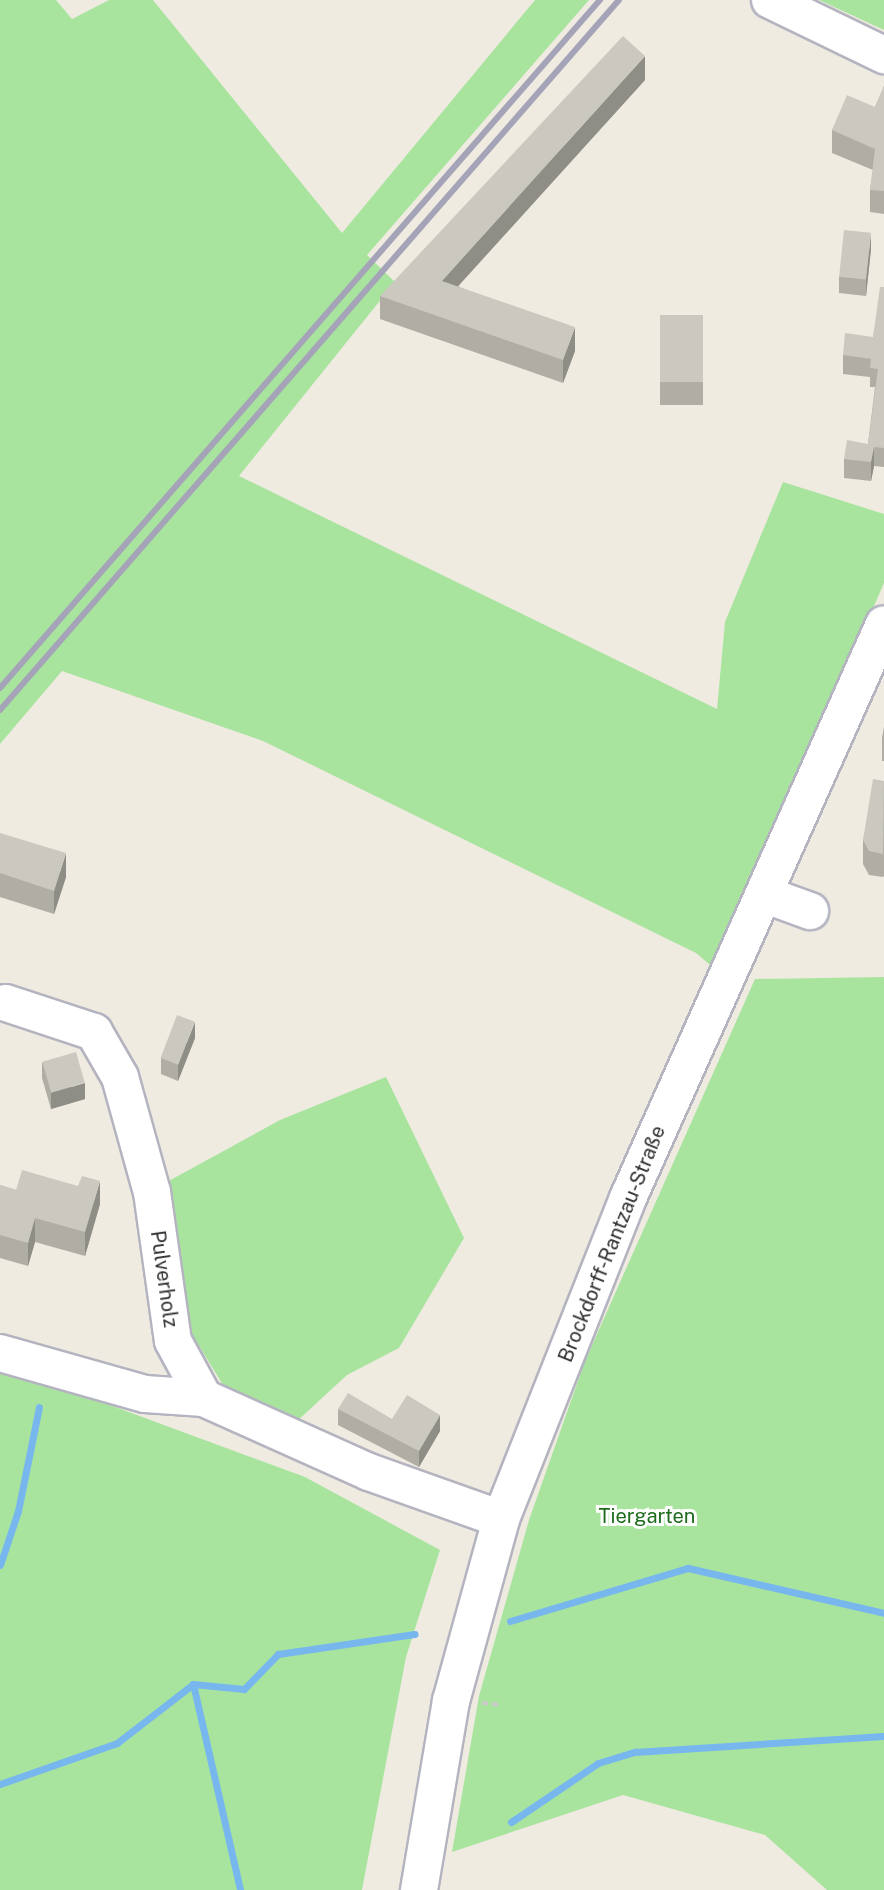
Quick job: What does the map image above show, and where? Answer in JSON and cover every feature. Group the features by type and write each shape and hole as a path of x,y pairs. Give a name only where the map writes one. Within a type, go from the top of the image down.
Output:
{"street":[{"path":"770,0 884,55"},
{"name":"Brockdorff-Rantzau-Straße","path":"419,1890 451,1701 501,1519 628,1198 766,895 884,624"},
{"path":"766,895 810,911"},
{"name":"Pulverholz","path":"6,1003 94,1032 120,1077 152,1192 173,1341 204,1398"},
{"path":"0,1353 145,1394 204,1398 369,1472 501,1519"}],"green space":[{"path":"0,0 56,0 72,19 109,0 153,0 342,233 535,0 589,0 367,255 395,282 239,476 717,709 725,622 783,482 884,514 884,583 716,970 696,953 263,741 62,671 0,744"},
{"path":"819,0 884,0 884,30"},
{"name":"Tiergarten","path":"884,977 884,1890 827,1890 765,1835 623,1795 452,1852 479,1696 529,1520 585,1361 755,979"},
{"path":"386,1077 464,1238 399,1348 347,1375 296,1422 228,1393 188,1328 165,1183 280,1120"},
{"path":"0,1373 80,1394 305,1477 440,1550 406,1657 362,1890 0,1890"}],"building":[{"path":"623,36 645,56 442,281 575,327 563,360 380,296"},
{"path":"884,86 884,191 870,190 875,149 832,130 847,95 875,107"},
{"path":"844,230 871,233 866,280 839,277"},
{"path":"880,287 884,287 884,448 874,447 871,462 844,459 847,440 868,444 878,369 870,368 871,359 843,355 845,333 873,337"},
{"path":"660,315 703,315 703,382 660,382"},
{"path":"873,779 884,781 883,854 869,851 863,840"},
{"path":"0,833 66,853 54,891 0,873"},
{"path":"177,1015 195,1022 178,1065 161,1058"},
{"path":"76,1052 85,1083 51,1092 42,1062"},
{"path":"22,1170 78,1186 82,1176 100,1181 85,1232 35,1218 28,1243 0,1235 0,1185 16,1190"},
{"path":"348,1393 392,1419 407,1395 440,1415 419,1451 338,1409"}],"waterway":[{"path":"0,1565 18,1511 39,1407"},
{"path":"510,1621 688,1568 884,1613"},
{"path":"0,1784 117,1743 193,1684 244,1689 278,1654 415,1634"},
{"path":"193,1684 240,1890"},
{"path":"511,1822 598,1763 635,1752 884,1736"}],"railway":[{"path":"0,688 600,0"},
{"path":"0,710 619,0"}]}
